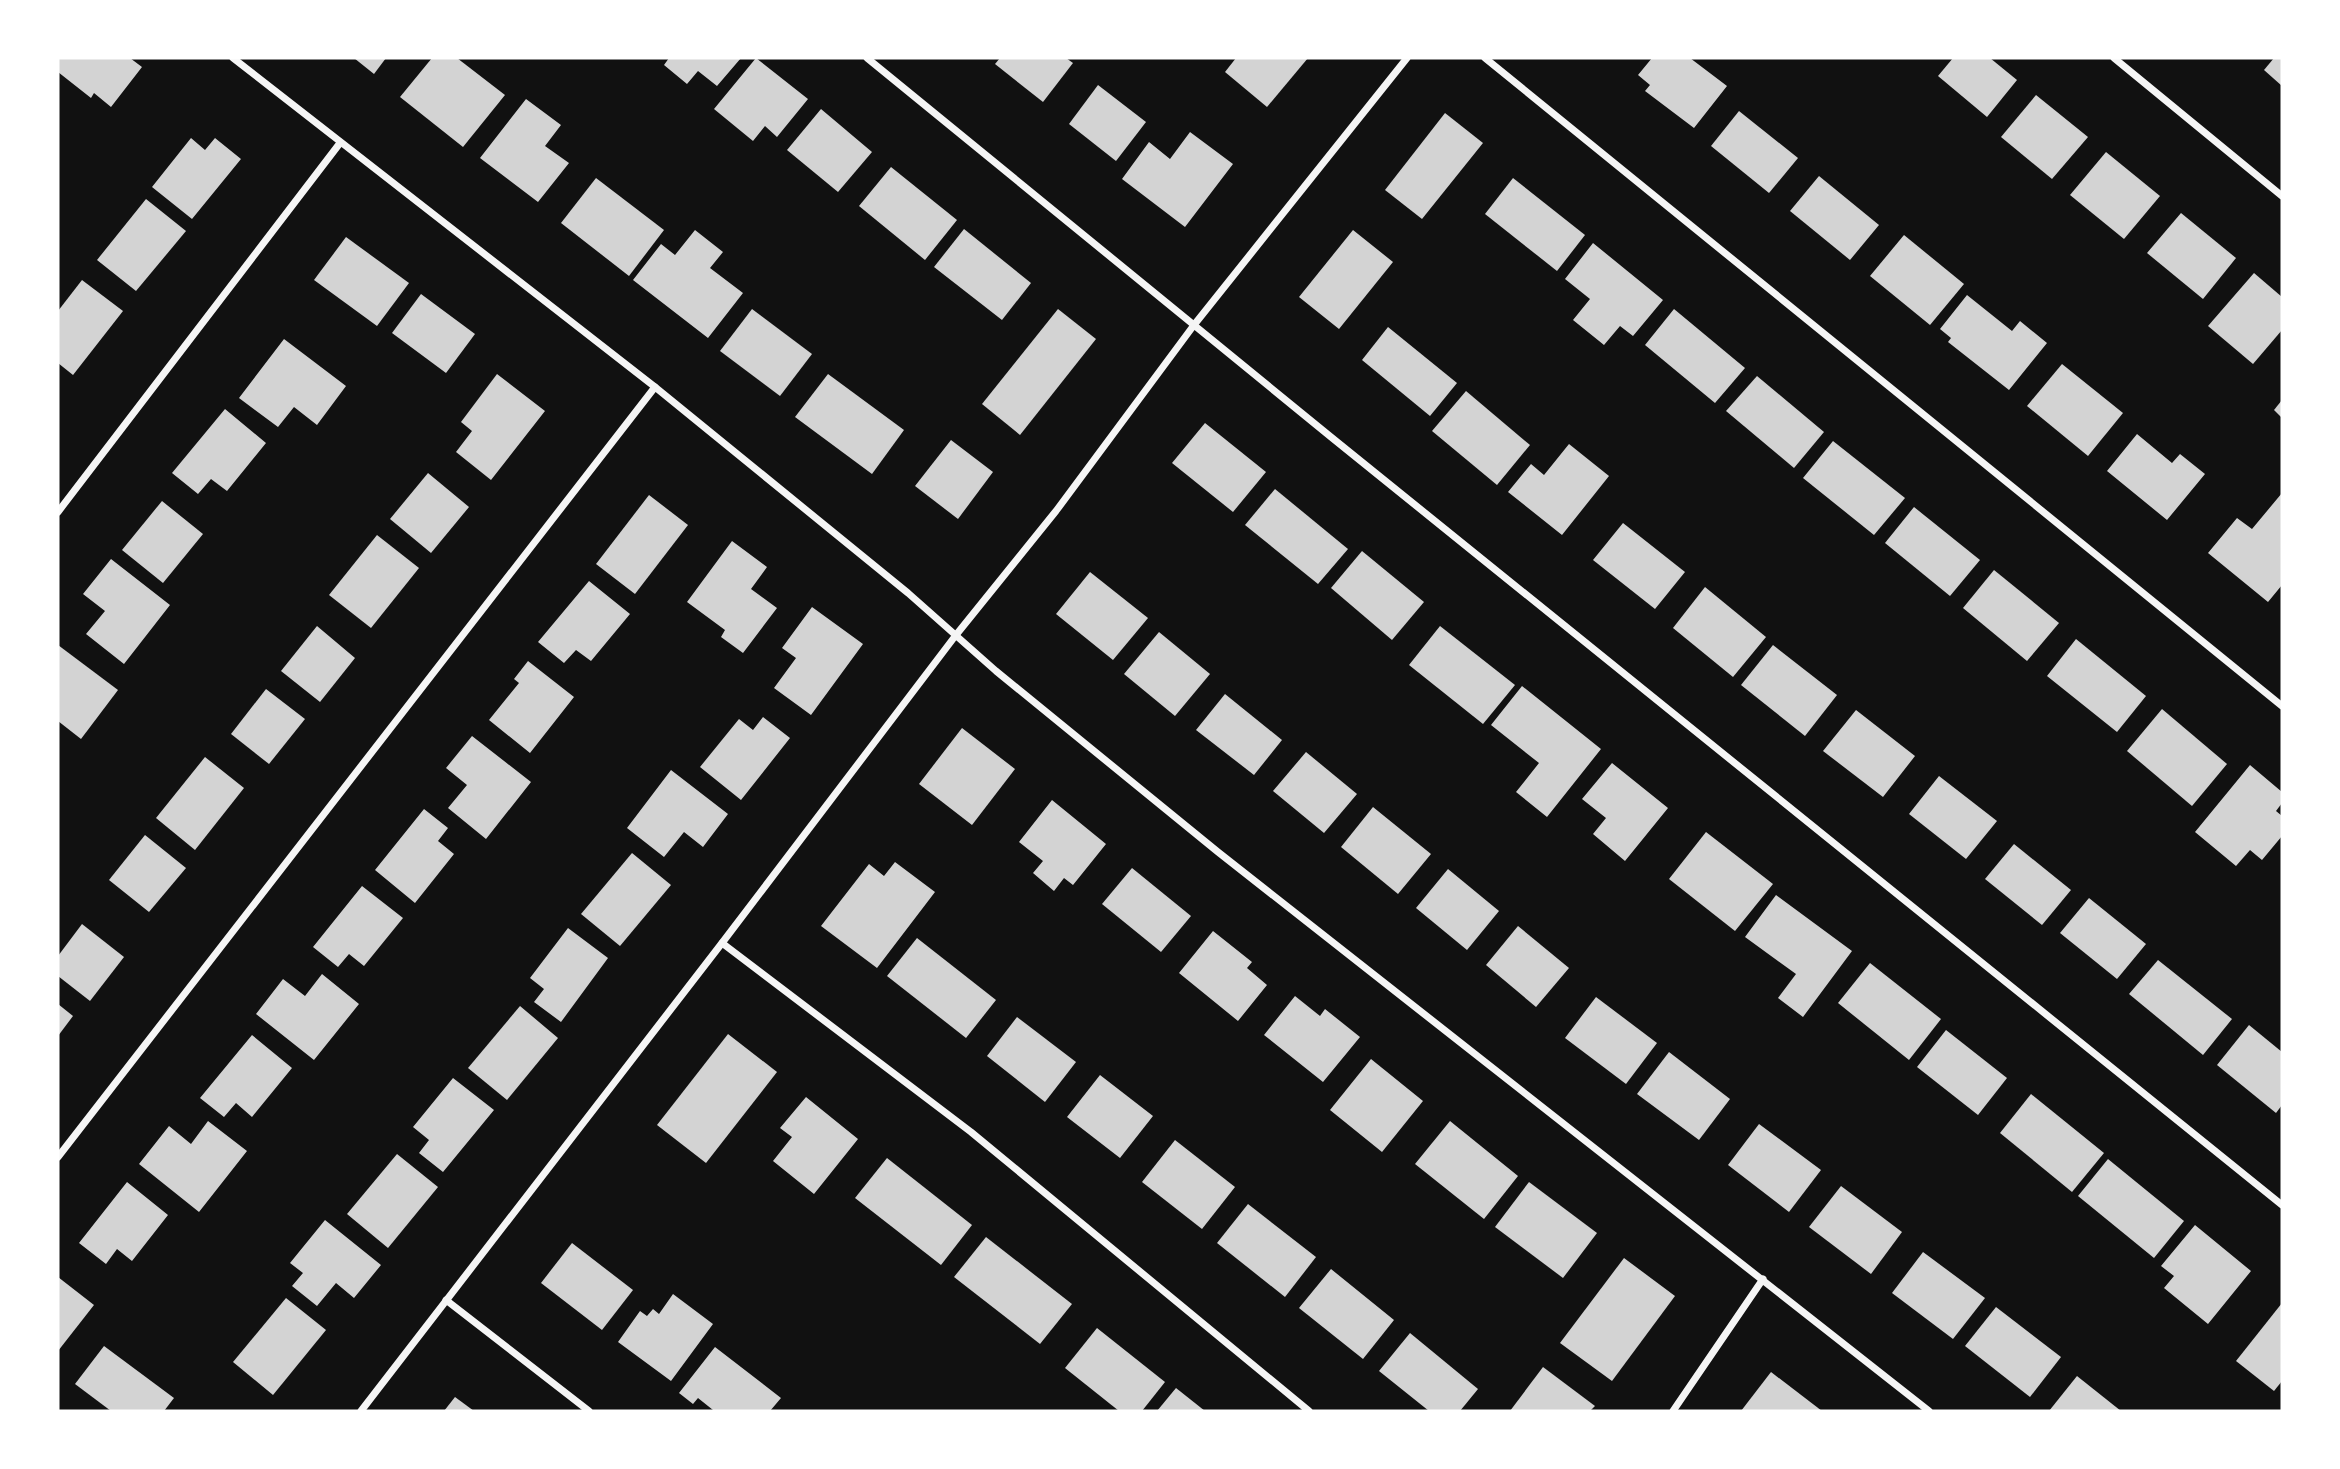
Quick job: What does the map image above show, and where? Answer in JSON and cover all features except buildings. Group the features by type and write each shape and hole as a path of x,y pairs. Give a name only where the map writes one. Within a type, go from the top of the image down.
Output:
{"street":[{"path":"233,58 655,387 908,593 996,671 1218,852 1929,1411"},
{"path":"867,58 2282,1205"},
{"path":"360,1411 956,635 1056,511 1194,325 1406,58"},
{"path":"1485,58 2282,706"},
{"path":"2114,58 2282,196"},
{"path":"58,512 340,143"},
{"path":"58,1157 655,387"},
{"path":"722,943 971,1132 1309,1411"},
{"path":"1673,1411 1763,1279"},
{"path":"446,1300 589,1411"}]}
